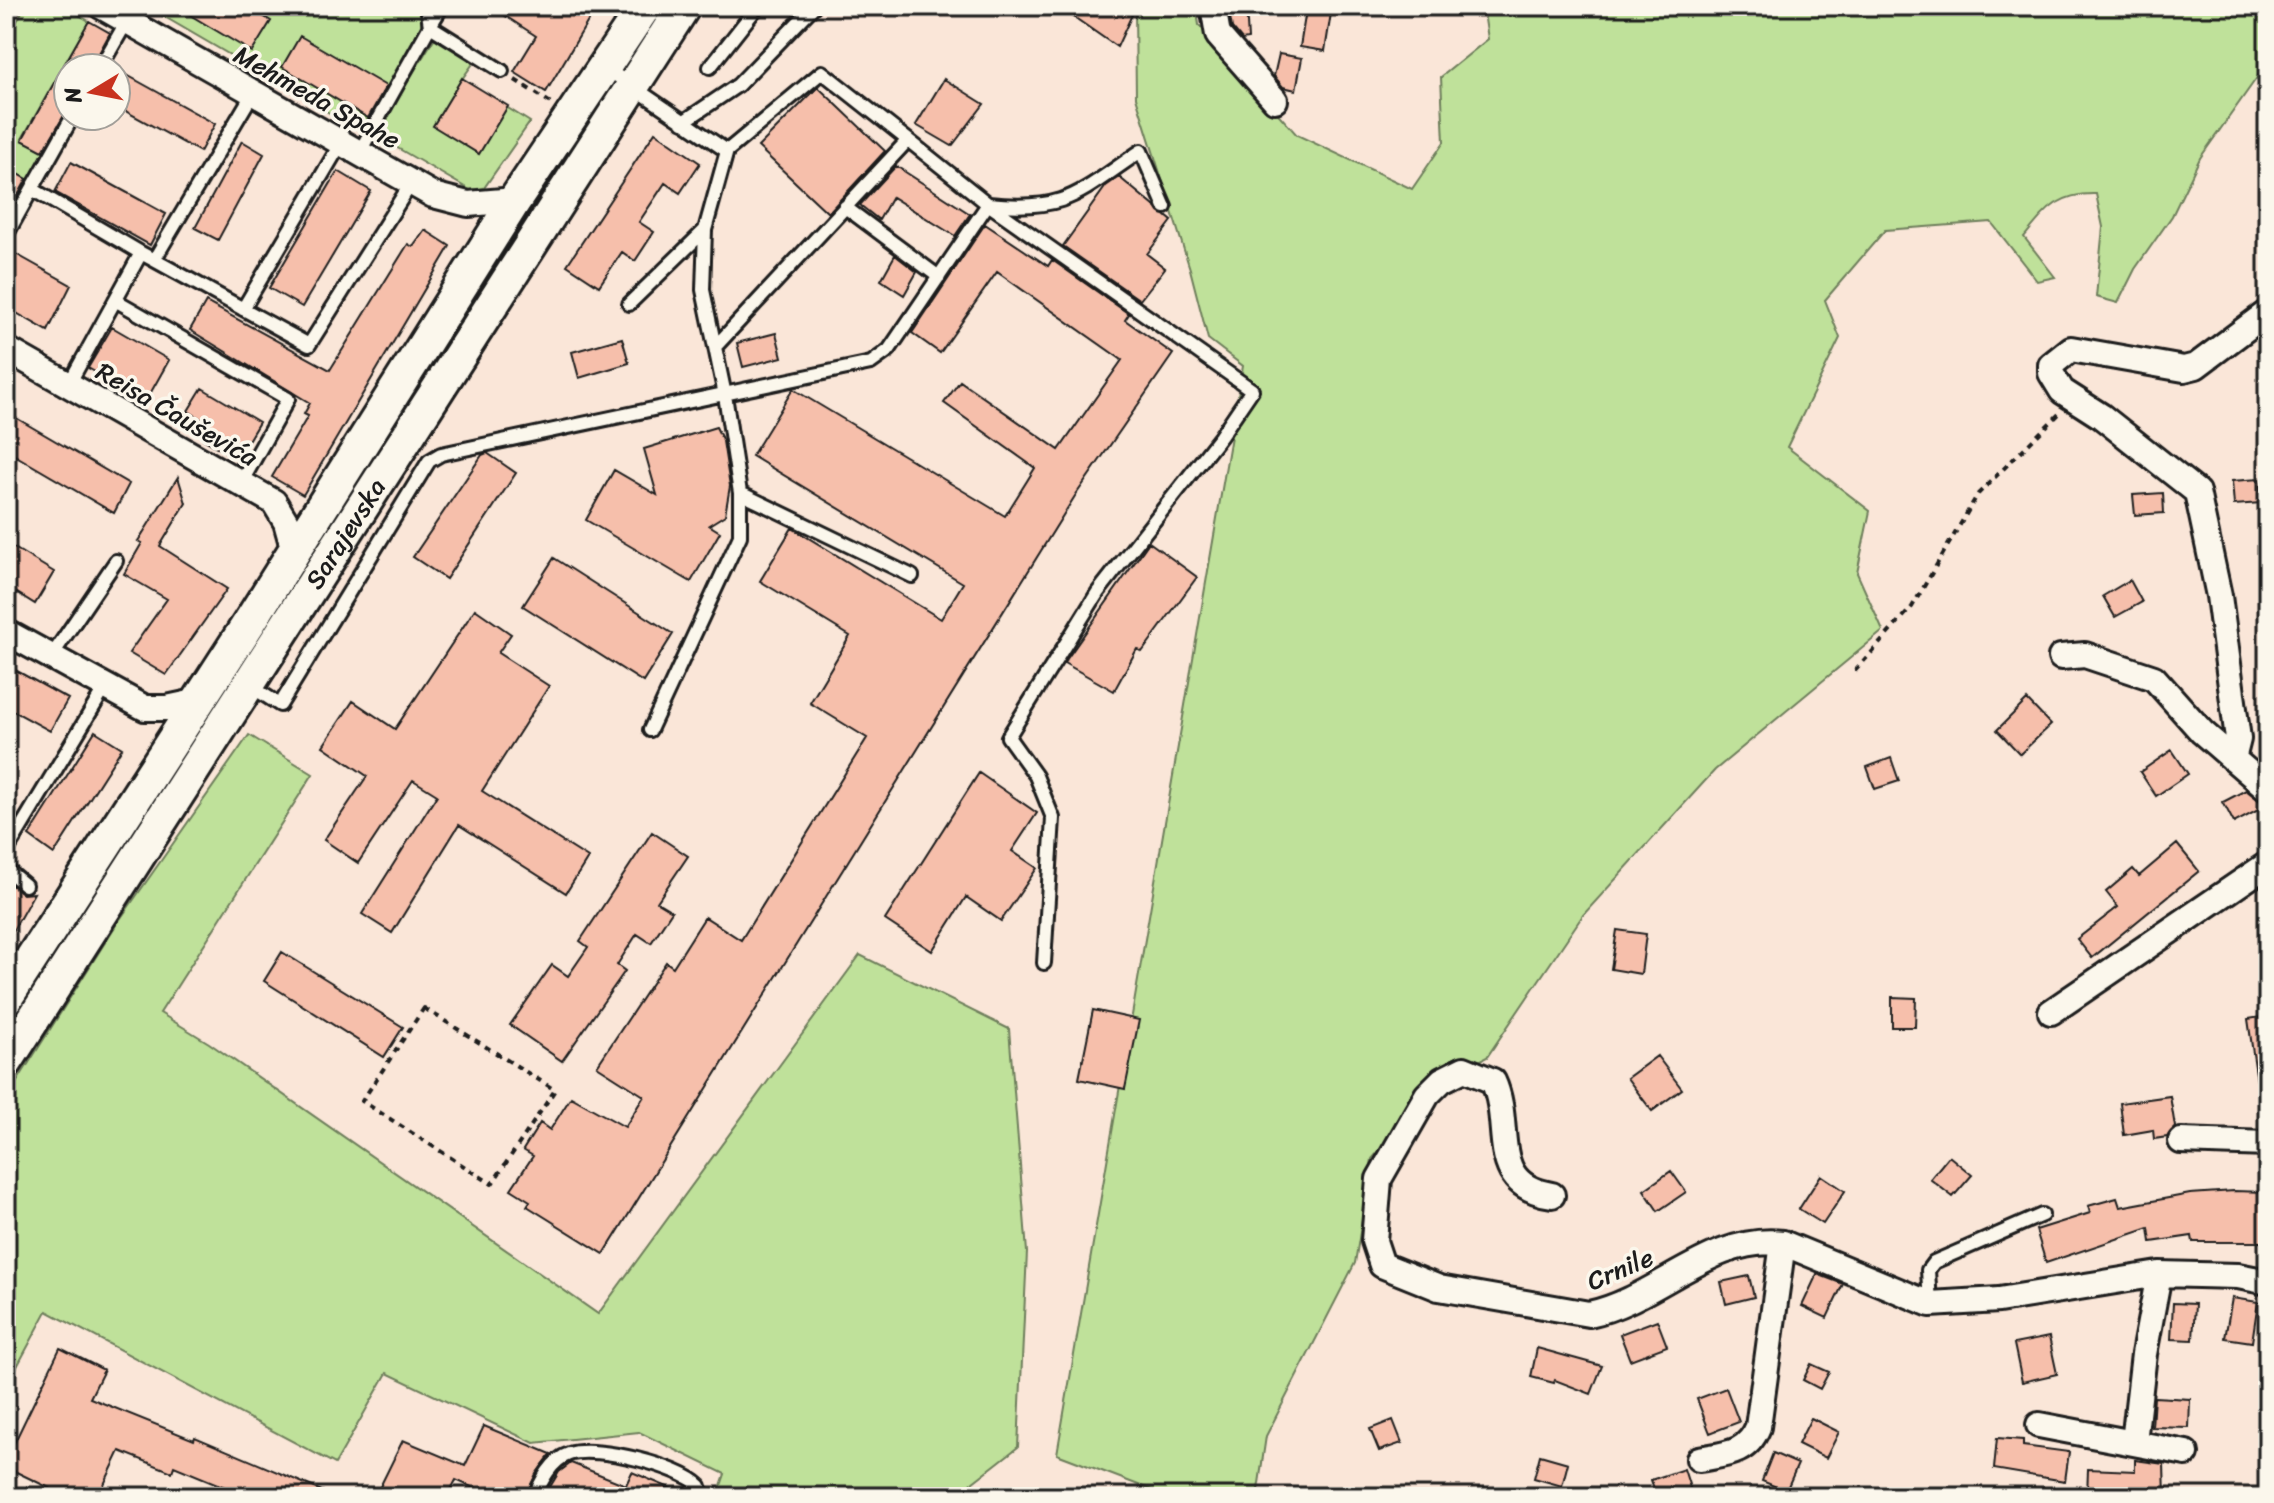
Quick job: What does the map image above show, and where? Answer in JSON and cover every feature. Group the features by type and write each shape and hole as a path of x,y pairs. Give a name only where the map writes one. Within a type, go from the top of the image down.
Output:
{"main road":[{"name":"Sarajevska","path":"11,984 195,702 234,676 294,551 515,200 645,6"},
{"name":"Sarajevska","path":"6,1062 234,676 684,6"}],"street":[{"name":"Mehmeda Spahe","path":"101,6 131,13 253,93 433,195 468,204 515,200"},
{"path":"1213,6 1218,35 1275,100"},
{"path":"2233,759 2238,739 2233,696 2219,596 2197,492 2062,391 2051,373 2055,359 2071,349 2184,369 2196,366 2268,312"},
{"name":"Reisa Čauševića","path":"6,349 274,502 286,522 294,551"},
{"path":"6,632 145,708 167,708 195,702"},
{"path":"2061,657 2085,655 2154,678 2202,732 2268,789"},
{"path":"2051,1012 2268,864"},
{"name":"Crnile","path":"1552,1195 1533,1192 1515,1179 1506,1159 1502,1099 1498,1090 1493,1081 1464,1069 1442,1080 1427,1095 1379,1179 1374,1241 1382,1265 1439,1288 1589,1314 1609,1310 1736,1245 1762,1240 1783,1243 1930,1304 1999,1300 2159,1274 2238,1276 2268,1282"},
{"path":"2181,1141 2268,1144"},
{"path":"1699,1459 1742,1450 1749,1446 1758,1427 1783,1243"},
{"path":"2134,1442 2144,1354 2159,1274"},
{"path":"2039,1425 2186,1453"}],"lane":[{"path":"427,6 430,26 502,71"},
{"path":"243,309 442,6"},
{"path":"710,67 758,6"},
{"path":"683,122 738,85 814,6"},
{"path":"109,52 131,13"},
{"path":"602,66 727,151"},
{"path":"650,730 740,536 740,493 725,395 703,290 705,230 727,151 822,72 988,204 1252,390 1220,437 1098,592 1008,737 1036,776 1053,818 1044,963"},
{"path":"154,260 253,93"},
{"path":"7,231 64,132"},
{"path":"715,347 908,140"},
{"path":"988,204 1036,207 1070,199 1141,151 1165,207"},
{"path":"32,189 309,345 412,182"},
{"path":"234,676 280,705 429,461 441,454 871,363 889,350 988,204"},
{"path":"845,207 939,277"},
{"path":"629,304 705,230"},
{"path":"69,384 141,253"},
{"path":"115,300 288,399 241,483"},
{"path":"740,493 912,576"},
{"path":"51,657 116,561"},
{"path":"6,852 106,686"},
{"path":"6,869 25,885"},
{"path":"1930,1304 1928,1270 1934,1262 2042,1215"},
{"path":"534,1497 541,1480 555,1463 568,1454 585,1453 675,1469 700,1486 701,1497"}],"path":[{"path":"518,81 557,107"},
{"path":"1855,671 1912,607 1978,494 2017,452 2076,400"},
{"path":"424,1008 555,1090 492,1184 362,1101 424,1008"}],"green space":[{"path":"25,6 63,6 89,21 71,52 52,52 52,86 22,139 46,153 31,181 6,167 6,30 11,32"},
{"path":"146,6 421,6 421,29 362,132"},
{"path":"1132,6 1196,6 1199,25 1297,135 1412,189 1444,142 1441,77 1488,39 1483,6 2268,6 2268,62 2200,158 2172,216 2135,269 2118,303 2096,297 2103,227 2096,194 2072,196 2054,205 2024,237 2055,277 2037,281 1991,222 1885,230 1825,300 1840,338 1787,447 1870,511 1857,573 1883,631 1715,770 1583,915 1487,1057 1442,1080 1372,1159 1355,1263 1266,1436 1257,1497 1170,1497 1057,1454 1243,366 1208,339 1190,269 1136,97 1135,8"},
{"path":"437,34 477,58 462,79 530,122 484,188 470,190 375,135"},
{"path":"593,116 591,131 316,552 331,511 580,125"},
{"path":"213,709 215,719 6,1040 6,1019 202,714"},
{"path":"249,735 313,774 160,1013 209,1043 598,1314 860,955 1009,1029 1027,1252 1018,1447 954,1497 717,1497 725,1474 639,1432 534,1443 387,1373 335,1464 47,1311 6,1387 6,1099 116,925"}],"building":[{"path":"175,6 246,6 271,21 252,52"},
{"path":"490,6 597,6 546,92 514,72 536,36"},
{"path":"1058,6 1136,6 1117,47"},
{"path":"1228,6 1246,6 1248,39 1242,40 1232,28"},
{"path":"1306,10 1331,13 1325,51 1300,47"},
{"path":"89,21 110,33 100,52 72,52"},
{"path":"300,36 386,86 368,118 282,67"},
{"path":"1279,54 1302,58 1296,90 1283,87 1274,76"},
{"path":"132,78 215,124 200,152 132,115"},
{"path":"462,78 508,106 479,154 433,126"},
{"path":"944,79 984,104 952,146 916,125"},
{"path":"52,87 54,132 43,151 22,140"},
{"path":"818,87 885,151 828,213 758,147"},
{"path":"655,132 700,163 680,193 665,183 639,222 654,232 635,261 622,252 599,286 567,265"},
{"path":"242,141 264,154 218,240 195,228"},
{"path":"71,162 166,214 150,245 55,192"},
{"path":"896,166 970,214 955,236 892,197 879,220 860,205"},
{"path":"6,167 27,179 6,217"},
{"path":"338,171 371,191 302,307 269,288"},
{"path":"1119,177 1172,221 1147,254 1165,268 1140,300 1063,246 1106,186"},
{"path":"985,224 1048,266 1052,260 1129,314 1125,320 1173,354 1075,496 604,1254 527,1206 530,1201 511,1189 533,1156 523,1150 540,1123 550,1130 571,1097 625,1127 644,1096 597,1066 666,962 673,967 705,917 741,940 867,738 810,703 850,636 760,581 792,528 941,619 963,583 752,456 793,389 1005,516 1035,468 944,403 960,381 1059,450 1122,360 997,272 940,353 912,333"},
{"path":"425,230 450,246 303,495 272,477 308,416 304,414 310,403 190,330 206,302 330,370 408,244 413,247"},
{"path":"14,253 71,285 48,331 6,307 6,268"},
{"path":"895,255 917,272 904,295 881,280"},
{"path":"112,327 169,360 146,401 88,368"},
{"path":"776,333 782,357 743,367 737,343"},
{"path":"622,338 629,363 579,378 572,352"},
{"path":"202,388 259,422 237,459 203,439 211,425 188,411"},
{"path":"6,412 129,484 114,513 6,450"},
{"path":"716,427 723,441 730,486 725,515 709,525 720,532 691,582 586,520 614,470 657,495 644,449"},
{"path":"487,453 516,473 446,579 413,557 482,455"},
{"path":"178,477 186,503 160,546 227,589 166,675 129,653 167,599 124,574 142,543 138,541"},
{"path":"2259,479 2261,503 2234,505 2232,481"},
{"path":"2163,493 2164,513 2135,515 2133,495"},
{"path":"1149,542 1197,577 1142,652 1137,649 1114,691 1064,663"},
{"path":"6,543 54,572 35,604 6,586"},
{"path":"554,558 673,634 643,682 523,606"},
{"path":"2130,580 2142,602 2115,617 2103,596"},
{"path":"475,609 511,634 498,653 549,686 482,791 588,858 566,893 459,825 392,933 362,914 437,795 413,780 358,863 324,840 367,776 323,746 353,701 395,729"},
{"path":"6,665 68,699 50,731 6,707"},
{"path":"2027,700 2051,725 2020,754 1997,730"},
{"path":"95,731 122,748 54,854 29,836"},
{"path":"2172,750 2188,774 2156,796 2140,772"},
{"path":"1891,758 1899,781 1875,789 1867,767"},
{"path":"979,773 1037,813 1012,851 1037,868 1001,921 966,897 932,951 885,920"},
{"path":"2246,790 2266,806 2234,823 2223,802"},
{"path":"652,832 688,856 657,902 672,911 651,943 637,934 617,965 625,971 562,1061 510,1025 552,965 568,976 588,947 580,941"},
{"path":"2177,844 2199,871 2092,958 2077,939 2118,907 2106,892 2133,869 2139,876"},
{"path":"6,881 23,894 34,893 6,943"},
{"path":"1617,930 1646,934 1641,974 1611,969"},
{"path":"282,952 403,1027 384,1057 264,981"},
{"path":"1892,997 1916,998 1915,1027 1892,1027"},
{"path":"1093,1010 1139,1020 1125,1089 1079,1079"},
{"path":"2268,1016 2268,1087 2258,1088 2248,1019"},
{"path":"1657,1056 1682,1089 1652,1111 1627,1078"},
{"path":"2170,1096 2175,1127 2167,1137 2154,1139 2153,1130 2124,1135 2120,1103"},
{"path":"1949,1156 1972,1175 1953,1197 1930,1179"},
{"path":"1671,1171 1686,1192 1658,1211 1644,1190"},
{"path":"1821,1175 1845,1191 1823,1224 1799,1209"},
{"path":"2265,1192 2264,1242 2193,1242 2192,1236 2151,1242 2149,1228 2046,1263 2036,1230 2090,1213 2088,1206 2117,1198 2120,1207 2190,1194"},
{"path":"1817,1274 1843,1284 1827,1318 1802,1306"},
{"path":"1749,1276 1754,1297 1726,1304 1721,1282"},
{"path":"2232,1298 2258,1302 2252,1342 2225,1338"},
{"path":"2173,1303 2195,1304 2193,1340 2171,1339"},
{"path":"1657,1320 1667,1346 1630,1360 1620,1334"},
{"path":"2049,1337 2057,1374 2022,1382 2014,1344"},
{"path":"60,1348 104,1370 90,1398 194,1440 195,1437 336,1497 249,1497 174,1466 172,1472 120,1451 98,1497 68,1497 6,1467 6,1460"},
{"path":"1537,1348 1602,1366 1591,1394 1555,1380 1554,1383 1531,1377"},
{"path":"1811,1364 1829,1372 1820,1389 1803,1380"},
{"path":"1726,1388 1739,1422 1710,1433 1697,1399"},
{"path":"2154,1397 2190,1399 2189,1428 2152,1427"},
{"path":"1811,1418 1839,1432 1826,1458 1798,1444"},
{"path":"1393,1420 1402,1443 1379,1451 1370,1429"},
{"path":"484,1426 551,1454 536,1474 525,1497 494,1497 456,1480 447,1497 375,1497 403,1440 465,1466"},
{"path":"1997,1438 2023,1440 2023,1446 2069,1452 2065,1481 1994,1469"},
{"path":"1773,1453 1798,1464 1786,1491 1762,1481"},
{"path":"1540,1455 1568,1463 1562,1486 1534,1478"},
{"path":"2135,1460 2164,1464 2165,1496 2087,1497 2088,1469 2135,1471"},
{"path":"571,1463 626,1485 632,1472 691,1497 544,1497 559,1472"},
{"path":"1684,1469 1692,1494 1657,1497 1651,1480"}]}
